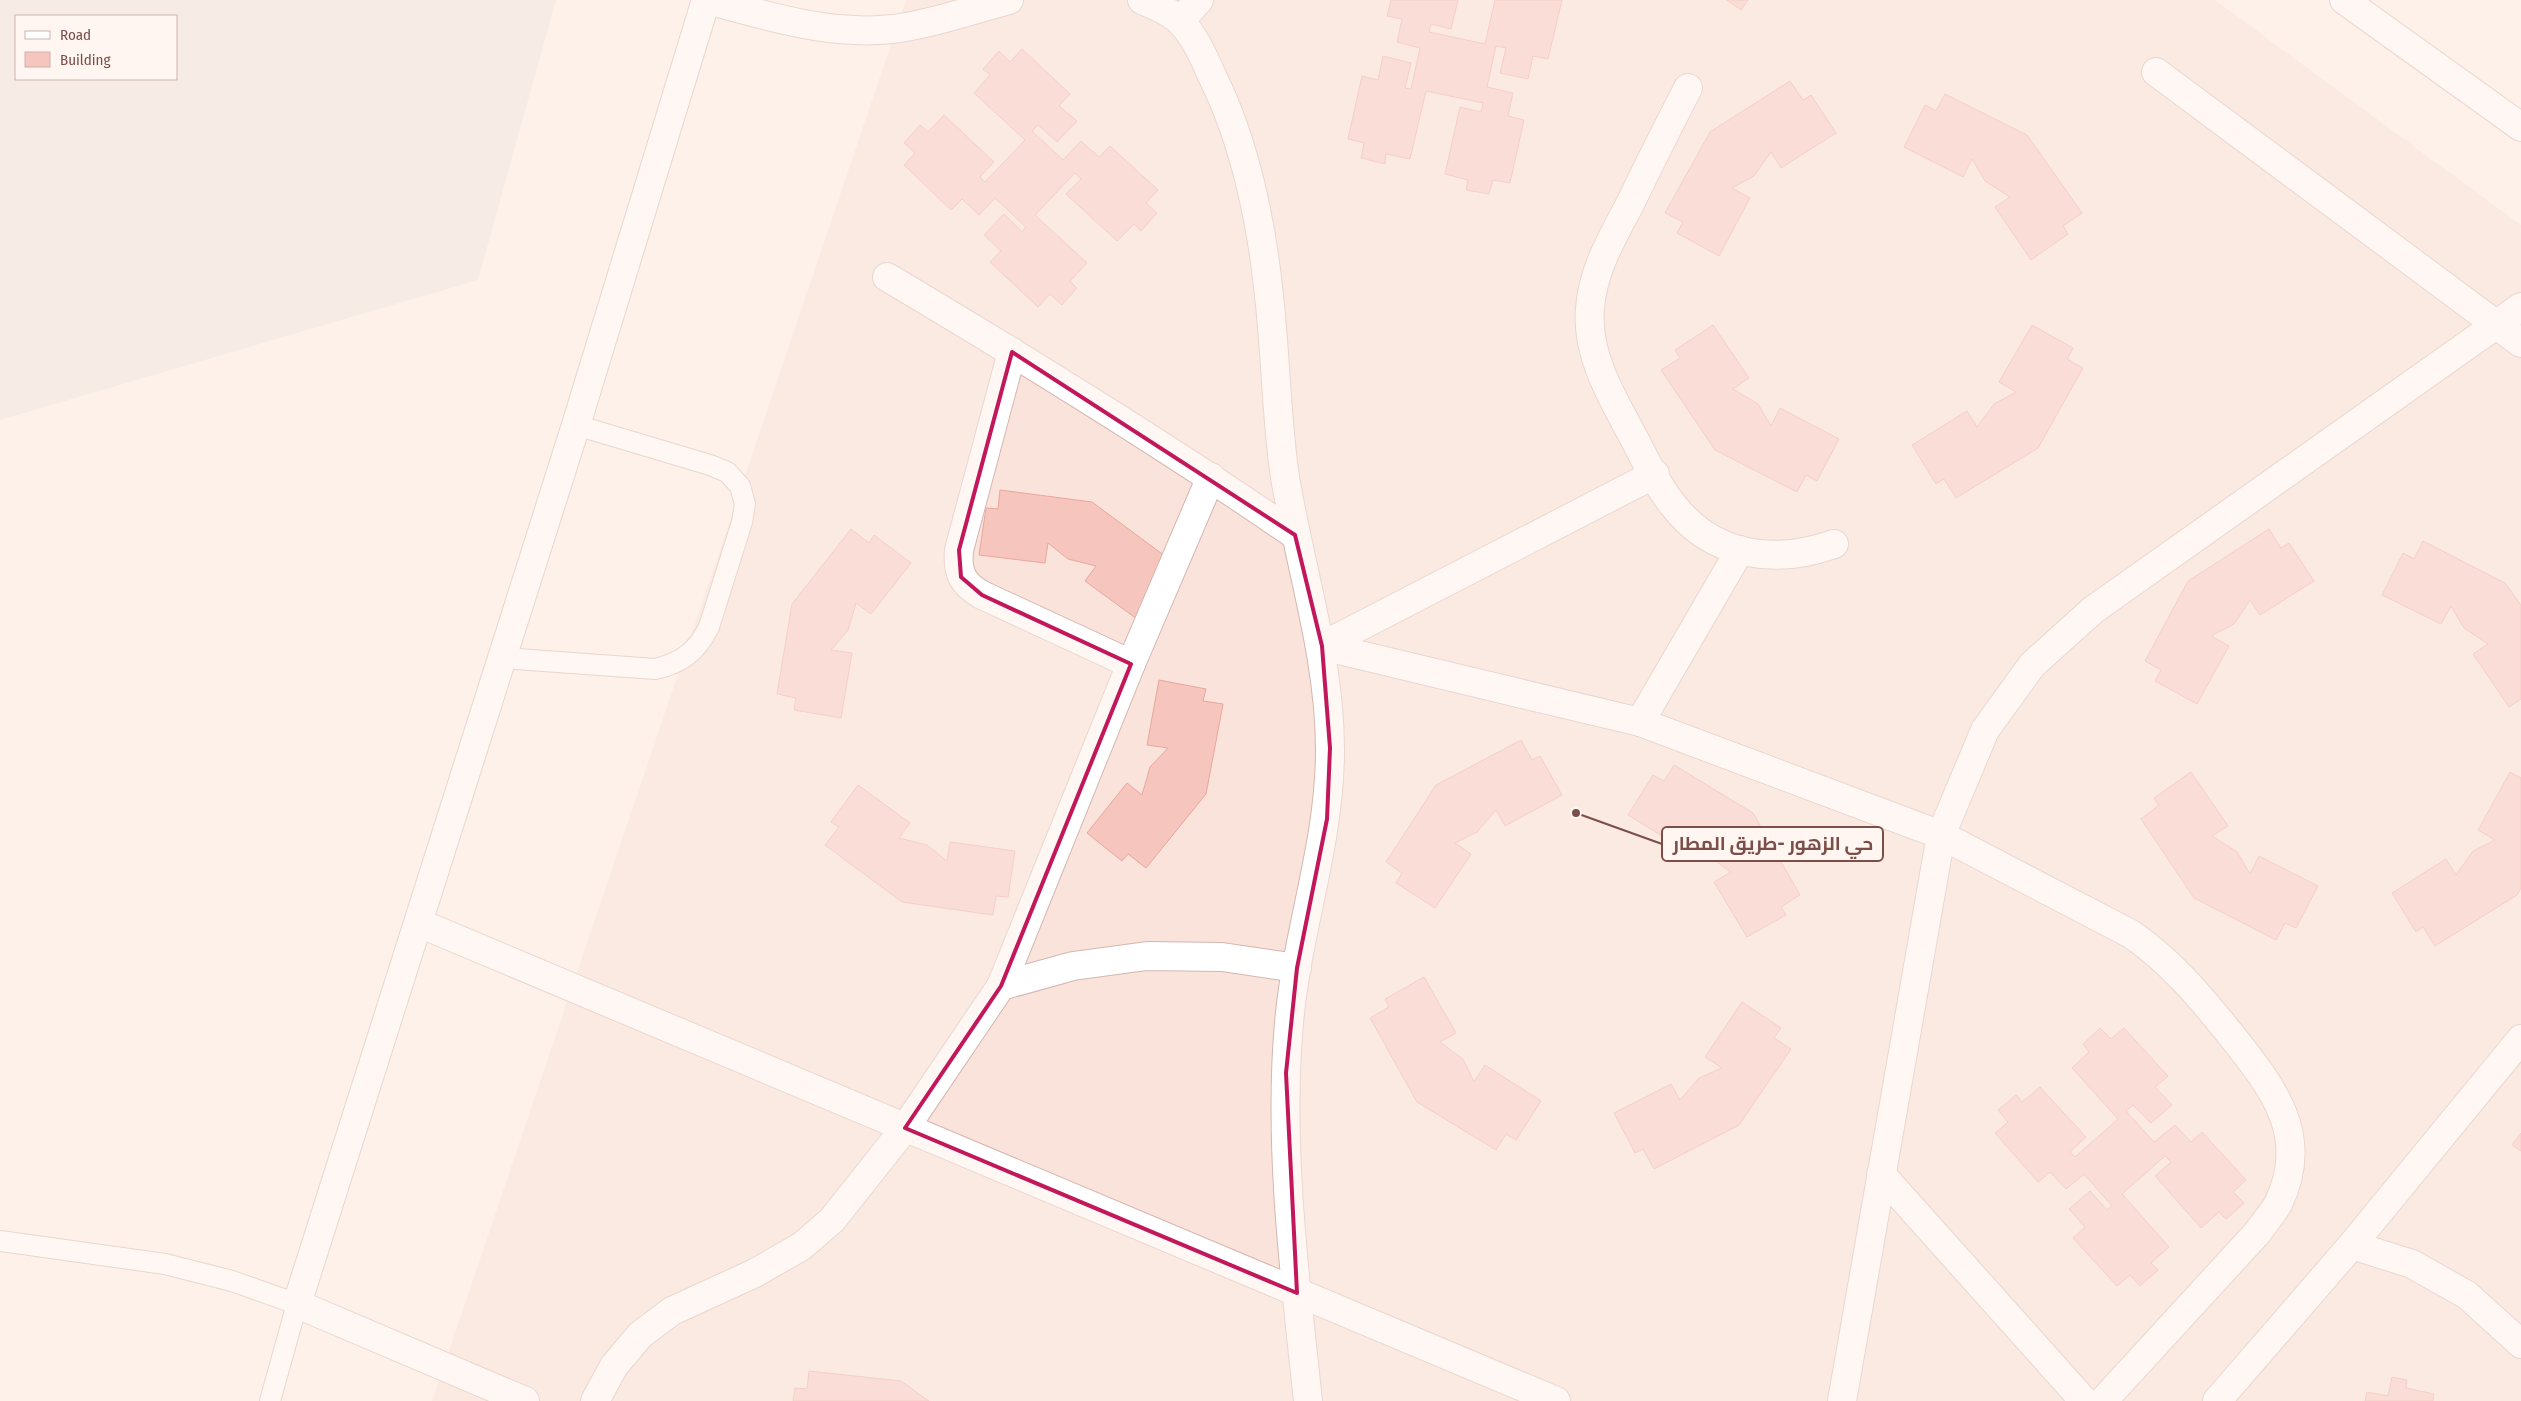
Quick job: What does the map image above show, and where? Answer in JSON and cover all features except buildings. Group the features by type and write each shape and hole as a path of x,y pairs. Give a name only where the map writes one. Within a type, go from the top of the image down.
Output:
{"street":[{"path":"525,1401 297,1304 503,658 706,0 804,25 872,31 905,28 1009,0"},
{"path":"1142,0 1180,22 1202,53 1223,98 1255,203 1269,295 1280,434 1295,535 1322,646 1330,748 1327,819 1297,968 1289,1021 1286,1082 1286,1135 1297,1293 1308,1401"},
{"path":"1180,22 1200,0"},
{"path":"2344,0 2521,127"},
{"path":"2156,72 2521,343"},
{"path":"1688,88 1600,262 1590,310 1591,334 1598,366 1611,396 1672,504 1691,524 1714,540 1740,550 1763,555 1787,556 1811,552 1834,544"},
{"path":"887,277 1012,352 1211,477 1295,535"},
{"path":"1842,1401 1941,835 1985,730 2032,665 2093,610 2521,307"},
{"path":"1012,352 960,550 958,564 961,578 970,588 982,595 1131,664"},
{"path":"1322,646 1655,474"},
{"path":"595,1401 614,1366 640,1335 659,1320 672,1311 755,1273 802,1246 832,1220 905,1128 1001,986 1131,664 1211,477"},
{"path":"1640,722 1740,550"},
{"path":"1322,646 1640,722 1941,835 2104,919 2156,952 2180,973 2265,1078 2282,1107 2290,1139 2288,1173 2278,1204 2258,1232 2103,1401"},
{"path":"419,923 1556,1401"},
{"path":"1001,986 1073,966 1147,956 1222,957 1297,968"},
{"path":"2217,1401 2352,1245 2521,1039"},
{"path":"1881,1174 2084,1401"},
{"path":"2352,1245 2412,1264 2467,1295 2521,1344"}],"lane":[{"path":"503,658 655,669 672,666 689,656 701,643 712,617 742,522 745,504 740,486 727,472 710,465 576,424"},
{"path":"0,1241 165,1264 232,1281 297,1304 270,1401"}],"highlighted area":[{"path":"1012,352 1295,535 1322,646 1330,748 1327,819 1297,968 1286,1073 1297,1293 905,1128 1001,986 1131,664 982,595 961,577 959,550"}],"shaded area":[{"path":"0,0 556,0 478,280 0,420"},
{"path":"906,0 2215,0 2521,225 2521,1401 432,1401"}],"place":[{"name":"حي الزهور -طريق المطار","path":"1576,813"}]}
